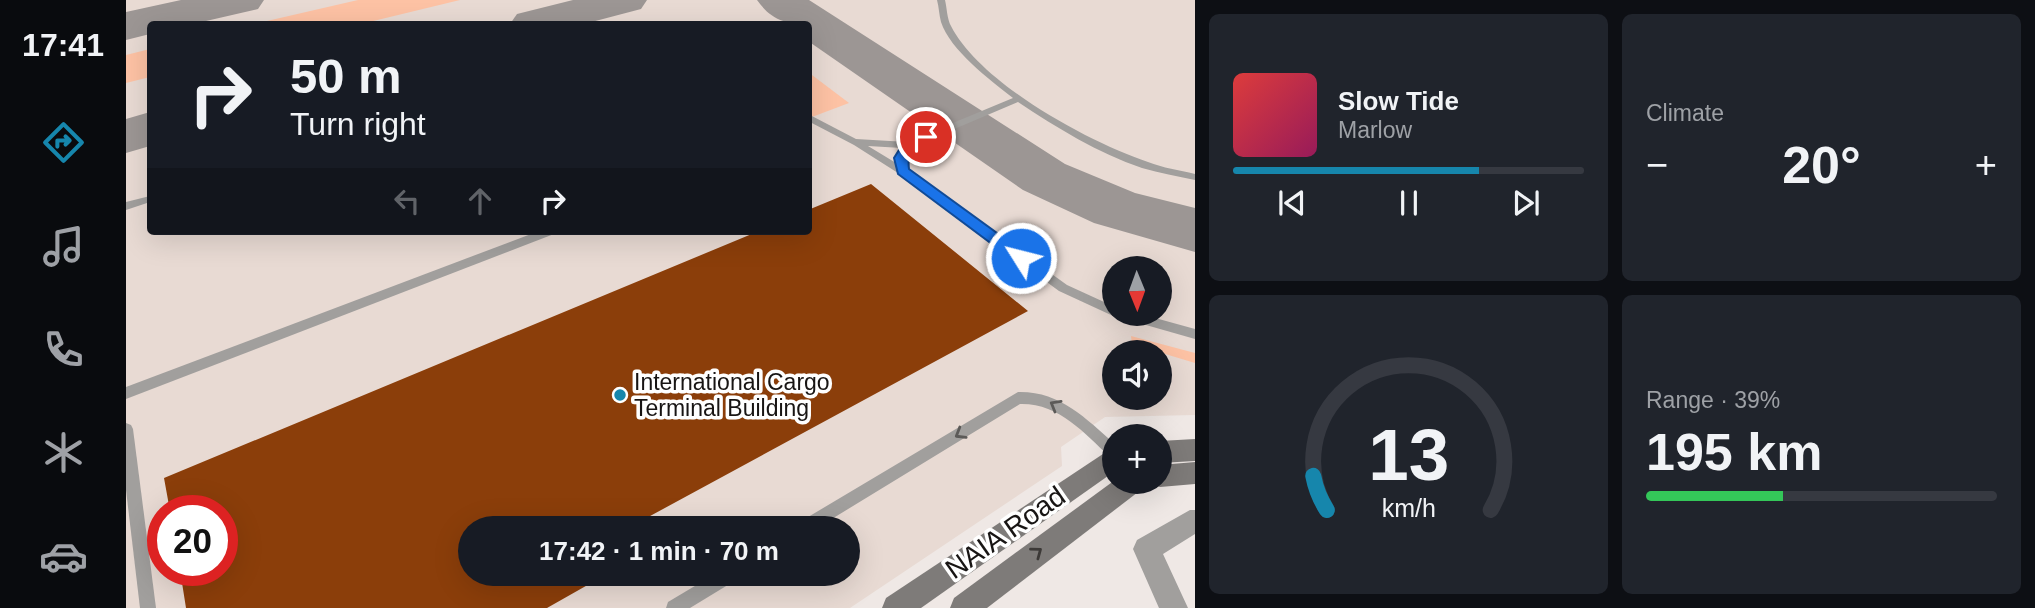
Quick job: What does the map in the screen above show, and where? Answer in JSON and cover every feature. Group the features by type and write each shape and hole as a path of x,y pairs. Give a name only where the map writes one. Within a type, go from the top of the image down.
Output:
{"street":[{"path":"1172,451 1195,450"},
{"name":"NAIA Road","path":"896,608 1102,464"},
{"path":"1172,475 1195,473"},
{"name":"NAIA Road","path":"980,603 1117,494"},
{"path":"1174,608 1147,549 1190,522 1195,522"}],"lane":[{"path":"941,0 944,19 962,49 971,60 1018,99 1124,157 1195,177"},
{"path":"854,142 908,145 1018,99"},
{"path":"812,119 902,171 1063,289 1102,306"},
{"path":"812,129 823,125"},
{"path":"902,171 901,158 908,145"},
{"path":"126,206 147,200"},
{"path":"126,393 540,235"},
{"path":"1165,326 1195,334"},
{"path":"824,516 1018,398 1037,395 1059,405 1102,443"},
{"path":"126,429 148,608"},
{"path":"674,608 710,586"}],"shaded area":[{"path":"126,0 1195,0 1195,415 1105,417 1061,447 1062,466 850,608 126,608"},
{"path":"358,0 460,0 373,21 267,21"},
{"path":"147,50 147,78 126,83 126,55"},
{"path":"812,75 849,103 812,117"},
{"path":"1172,347 1195,353 1195,363 1172,356"}],"building":[{"name":"International Cargo Terminal Building","path":"871,184 1028,311 650,516 458,516 458,586 586,586 547,608 186,608 183,586 238,586 238,495 167,495 164,478 749,235 812,235 812,208"}],"taxiway":[{"path":"148,21 242,0"},
{"path":"544,21 625,0"},
{"path":"779,0 810,21"},
{"path":"126,26 147,21"},
{"path":"812,22 1044,177 1116,209 1195,230"},
{"path":"126,136 147,130"}],"place":[{"name":"International Cargo Terminal Building","path":"620,395"}],"route":[{"path":"926,137 908,145 903,152 902,171 1021,258"}]}
